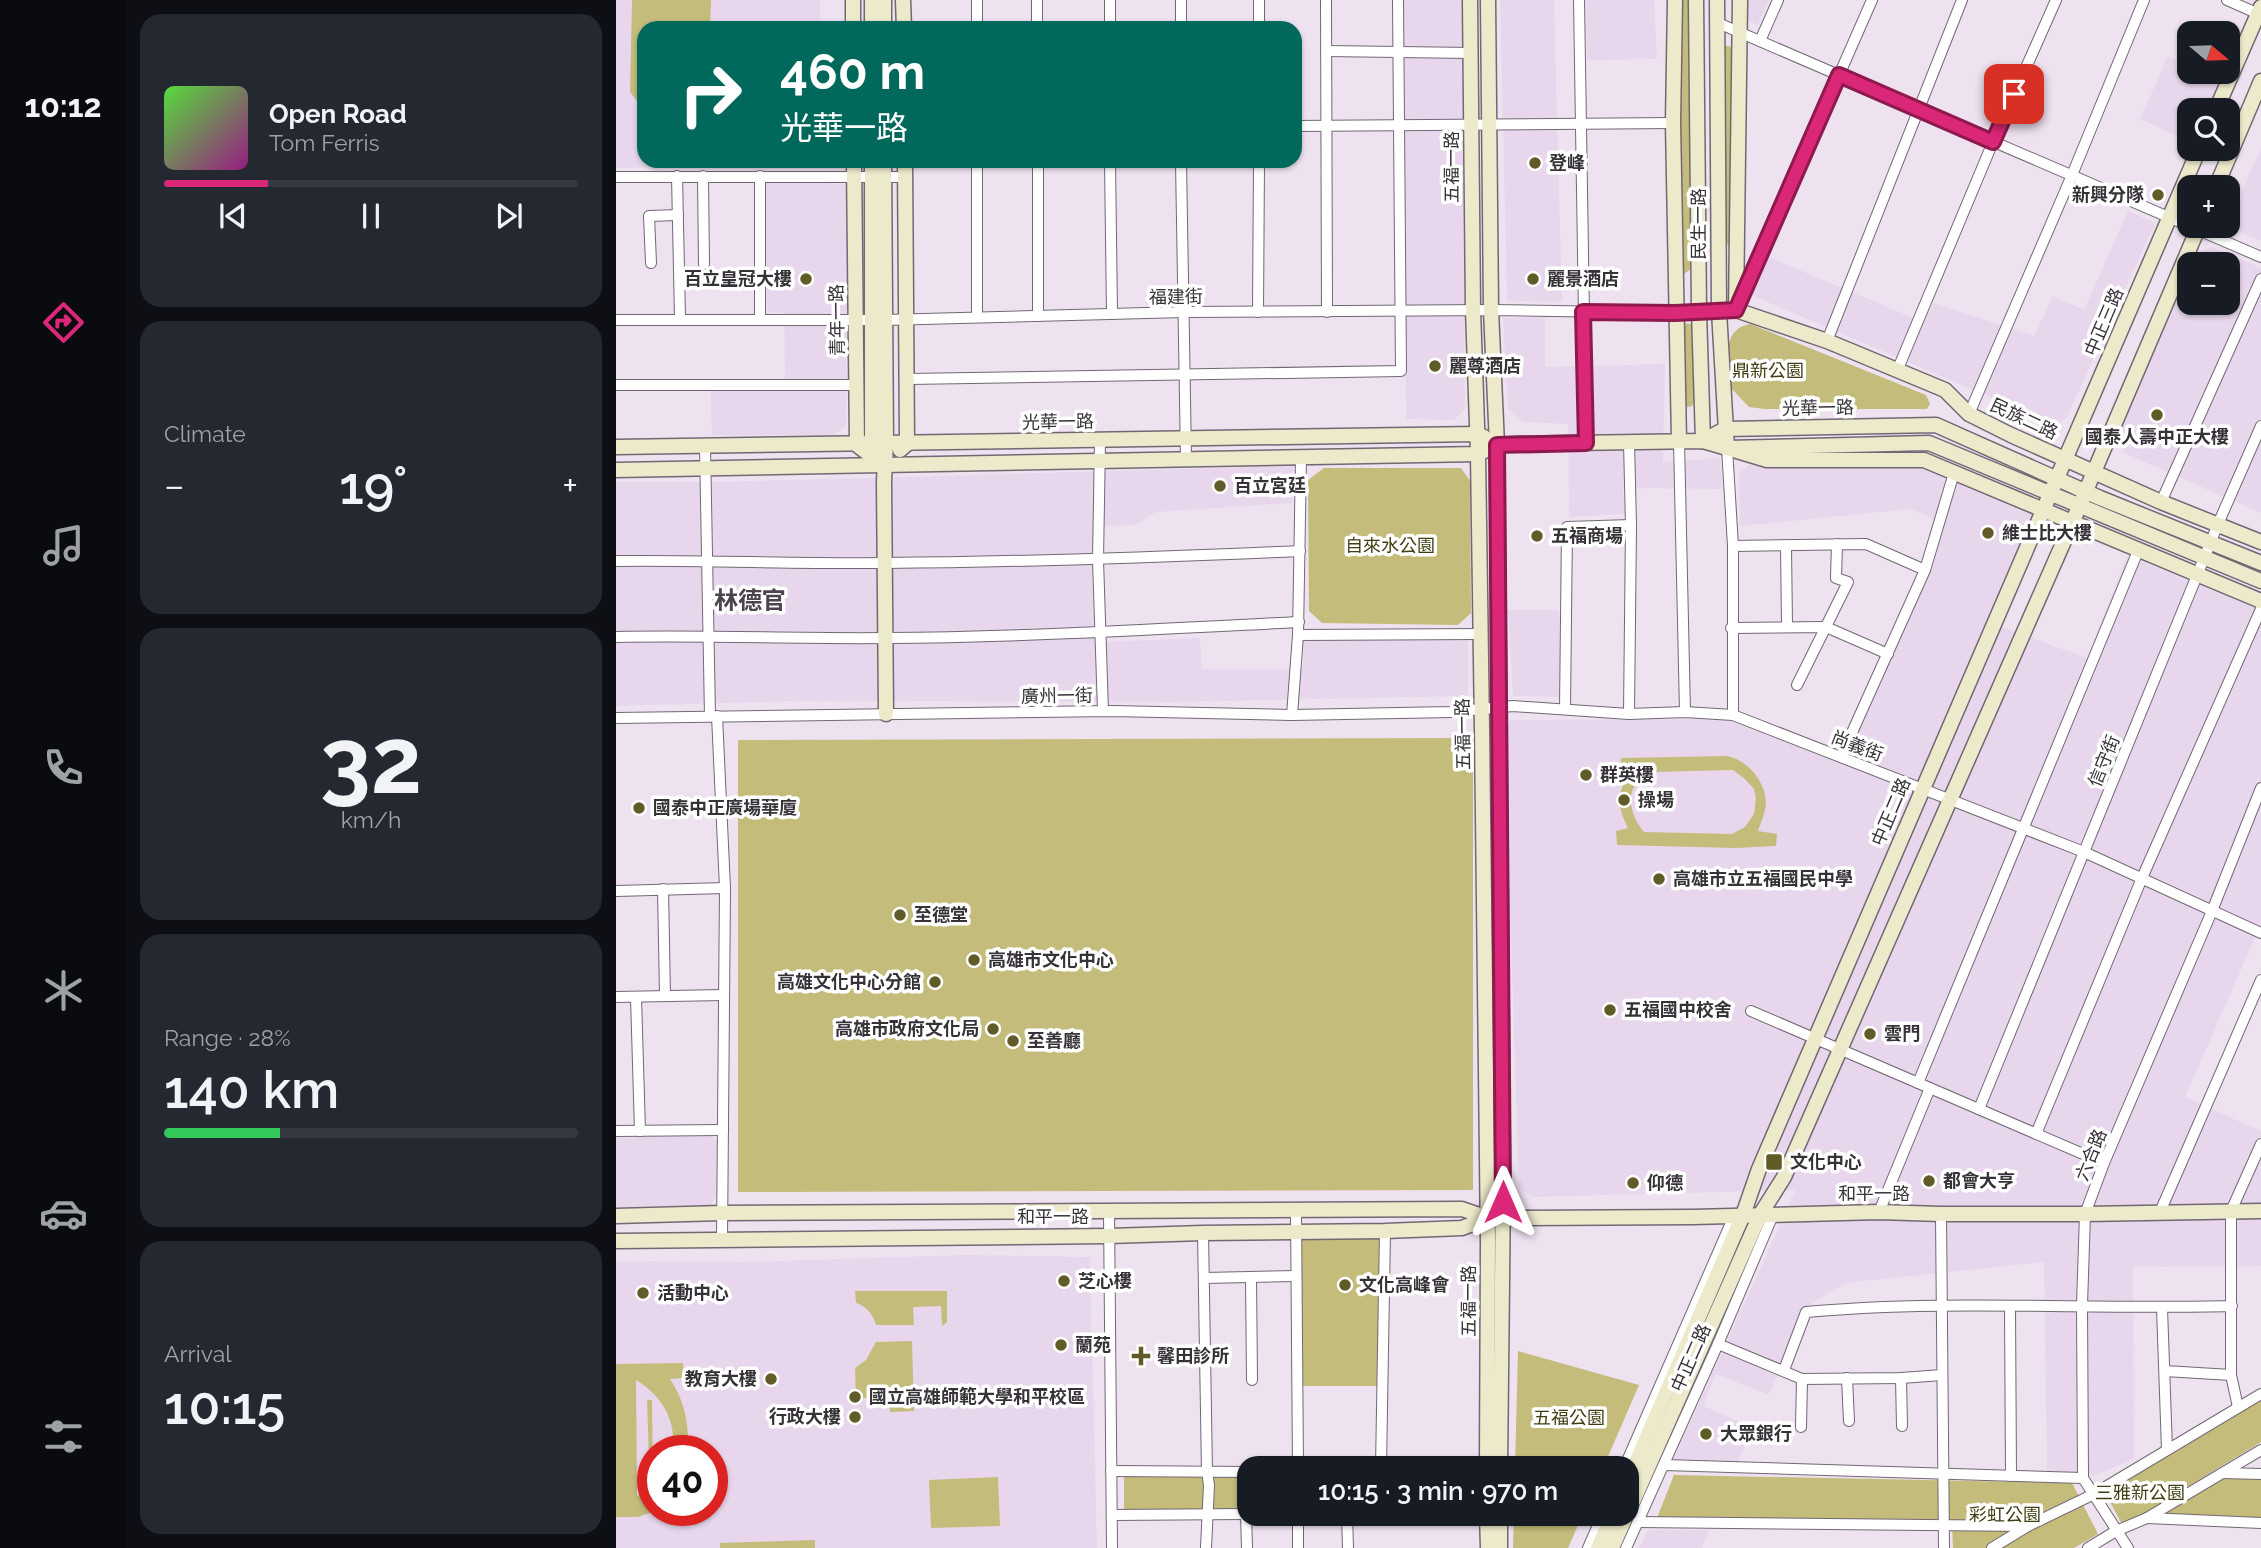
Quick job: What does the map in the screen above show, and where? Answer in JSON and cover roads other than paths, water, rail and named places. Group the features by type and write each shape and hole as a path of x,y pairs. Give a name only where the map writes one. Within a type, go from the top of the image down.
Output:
{"street":[{"path":"853,0 853,21"},
{"path":"872,0 872,21"},
{"path":"884,0 884,21"},
{"path":"903,0 904,21"},
{"path":"976,0 976,21"},
{"path":"1037,0 1037,21"},
{"path":"1110,0 1110,21"},
{"path":"1181,0 1181,21"},
{"path":"1259,0 1259,21"},
{"path":"1326,0 1327,312"},
{"path":"908,379 1401,371 1398,0"},
{"name":"五福一路","path":"1470,0 1472,310 1478,454 1482,710 1488,1456"},
{"name":"五福一路","path":"1488,0 1491,310 1497,445 1503,1218 1500,1456"},
{"path":"1579,0 1586,443"},
{"name":"民生一路","path":"1675,0 1673,123 1679,441"},
{"name":"民生一路","path":"1696,0 1703,441"},
{"name":"民生一路","path":"1717,0 1719,311 1727,448"},
{"path":"1736,310 1740,0"},
{"path":"1760,41 1778,0"},
{"path":"1736,310 1872,0"},
{"path":"1827,341 1962,0"},
{"path":"1898,371 1993,142 2056,0"},
{"path":"1969,414 2072,176 2144,0"},
{"path":"2221,98 2260,12 2227,0"},
{"path":"1718,23 2177,221"},
{"path":"1326,51 1471,53"},
{"path":"2221,175 2261,81"},
{"path":"1302,126 1673,123"},
{"name":"中正三路","path":"2043,510 2194,161"},
{"name":"青年一路","path":"854,168 857,444"},
{"name":"青年一路","path":"875,168 878,177 879,444 883,465 886,714"},
{"name":"青年一路","path":"878,177 881,168"},
{"path":"857,444 883,465 907,444 905,168"},
{"path":"976,168 976,317"},
{"path":"1038,168 1038,316"},
{"path":"1110,168 1112,313"},
{"path":"1181,168 1186,459"},
{"path":"1258,312 1259,168"},
{"path":"677,176 680,318"},
{"path":"703,176 704,264"},
{"path":"760,176 760,319"},
{"path":"616,177 905,177"},
{"path":"651,263 649,216 678,215"},
{"path":"2072,523 2194,238"},
{"path":"2220,238 2261,257"},
{"path":"2161,502 2261,279"},
{"name":"福建街","path":"616,320 878,320 1184,312 1491,310 1675,313 1736,310"},
{"name":"民族二路","path":"1736,310 1827,341 1945,390 1969,414 2065,460 2261,542"},
{"path":"616,385 857,384"},
{"name":"光華一路","path":"1703,441 1725,429 1936,425 2056,479"},
{"name":"信守街","path":"1979,1109 2218,524 2261,426"},
{"name":"光華一路","path":"616,447 1477,434 1497,445"},
{"path":"1100,441 1098,559 1103,711"},
{"path":"1679,441 1685,712"},
{"name":"光華一路","path":"616,470 1478,454 1497,445 1703,441 1767,460 1924,460 1954,473"},
{"path":"1629,442 1629,714"},
{"name":"光華一路","path":"1727,448 1929,443 2050,494"},
{"path":"705,447 708,635 725,888 722,1239"},
{"path":"1727,448 1732,546 1733,715"},
{"path":"1292,715 1299,622 1301,457"},
{"path":"1841,757 1924,570 1954,473 2261,601"},
{"path":"2056,479 2208,550 2261,581"},
{"path":"2050,494 2079,507 2208,550 2261,563"},
{"name":"中正二路","path":"1629,1456 1759,1169 2043,510"},
{"name":"中正二路","path":"1639,1498 2072,523"},
{"path":"1565,709 1567,527 1631,525"},
{"path":"1797,685 1848,582 1836,578 1837,544"},
{"path":"1732,546 1866,544 1924,570"},
{"path":"1786,547 1787,626"},
{"path":"616,561 884,563 1098,559 1300,551"},
{"path":"1918,1083 2138,551"},
{"path":"2036,1134 2142,878 2261,609"},
{"path":"616,637 708,635 885,638 1099,633 1299,622"},
{"path":"1731,628 1826,627 1888,654"},
{"path":"1298,635 1480,634"},
{"name":"尚義街","path":"1499,707 1629,714 1685,712 1733,715 2084,852 2261,933"},
{"name":"廣州一街","path":"616,718 1103,711 1292,715 1482,710 1499,707"},
{"name":"六合路","path":"2127,1548 2083,1478 2082,1305 2085,1214 2261,788"},
{"path":"616,891 725,888"},
{"path":"663,889 666,996"},
{"path":"2160,1212 2261,980"},
{"path":"616,997 724,995"},
{"path":"636,997 640,1130"},
{"path":"1751,1011 2104,1163"},
{"path":"1879,1212 1930,1088"},
{"path":"616,1131 723,1130"},
{"path":"2238,1408 2231,1375 2231,1211 2261,1144"},
{"name":"和平一路","path":"616,1216 722,1213 1462,1209 1488,1217 1503,1218 1879,1212 2085,1214 2261,1211"},
{"path":"1109,1211 1112,1548"},
{"path":"1296,1211 1298,1456"},
{"path":"1941,1214 1944,1548"},
{"name":"中正二路","path":"1639,1504 1664,1465 1718,1344 1767,1215"},
{"name":"中正二路","path":"1638,1456 1738,1216"},
{"name":"和平一路","path":"616,1241 1385,1231 1462,1228 1488,1217"},
{"path":"1381,1456 1385,1231"},
{"path":"1203,1233 1209,1485 1206,1548"},
{"path":"1204,1278 1296,1276"},
{"path":"1251,1277 1252,1380"},
{"path":"1784,1370 1806,1312 2010,1306 2232,1306"},
{"path":"2010,1306 2011,1476"},
{"path":"2162,1308 2167,1450"},
{"path":"1718,1344 1802,1379 1942,1375"},
{"path":"2165,1371 2231,1375"},
{"path":"1847,1378 1849,1422"},
{"path":"1901,1378 1902,1426"},
{"path":"1801,1427 1802,1379"},
{"path":"1992,1548 2028,1526 2092,1494 2261,1394"},
{"path":"2088,1548 2116,1531 2147,1518 2261,1450"},
{"path":"1664,1465 2083,1478"},
{"path":"1111,1471 1237,1472"},
{"path":"2223,1473 2261,1474"},
{"path":"1112,1515 1237,1514"},
{"path":"1639,1516 2028,1526"},
{"path":"2147,1518 2261,1523"},
{"path":"1246,1526 1247,1548"},
{"path":"1298,1526 1298,1548"},
{"path":"1347,1526 1348,1548"},
{"path":"1488,1548 1492,1526"},
{"path":"1496,1526 1500,1548"},
{"path":"1588,1548 1598,1526"},
{"path":"1598,1548 1608,1526"},
{"name":"中正二路","path":"1612,1548 1625,1526"},
{"name":"中正二路","path":"1626,1548 1629,1526"}],"place":[{"name":"登峰","path":"1535,163"},
{"name":"新興分隊","path":"2158,195"},
{"name":"百立皇冠大樓","path":"806,279"},
{"name":"麗景酒店","path":"1533,279"},
{"name":"麗尊酒店","path":"1435,366"},
{"name":"國泰人壽中正大樓","path":"2157,415"},
{"name":"百立宮廷","path":"1220,486"},
{"name":"維士比大樓","path":"1988,533"},
{"name":"五福商場","path":"1537,536"},
{"name":"群英樓","path":"1586,775"},
{"name":"操場","path":"1624,800"},
{"name":"國泰中正廣場華廈","path":"639,808"},
{"name":"高雄市立五福國民中學","path":"1659,879"},
{"name":"至德堂","path":"900,915"},
{"name":"高雄市文化中心","path":"974,960"},
{"name":"高雄文化中心分館","path":"935,982"},
{"name":"五福國中校舍","path":"1610,1010"},
{"name":"高雄市政府文化局","path":"993,1029"},
{"name":"雲門","path":"1870,1034"},
{"name":"至善廳","path":"1013,1041"},
{"name":"文化中心","path":"1774,1162"},
{"name":"都會大亨","path":"1929,1181"},
{"name":"仰德","path":"1633,1183"},
{"name":"芝心樓","path":"1064,1281"},
{"name":"文化高峰會","path":"1345,1285"},
{"name":"活動中心","path":"643,1293"},
{"name":"蘭苑","path":"1061,1345"},
{"name":"馨田診所","path":"1141,1356"},
{"name":"教育大樓","path":"771,1379"},
{"name":"國立高雄師範大學和平校區","path":"855,1397"},
{"name":"行政大樓","path":"855,1417"},
{"name":"大眾銀行","path":"1706,1434"}],"district":[{"name":"林德官","path":"750,601"}],"park label":[{"name":"鼎新公園","path":"1768,371"},
{"name":"自來水公園","path":"1390,546"},
{"name":"五福公園","path":"1569,1418"},
{"name":"三雅新公園","path":"2140,1493"},
{"name":"彩虹公園","path":"2005,1515"}]}
